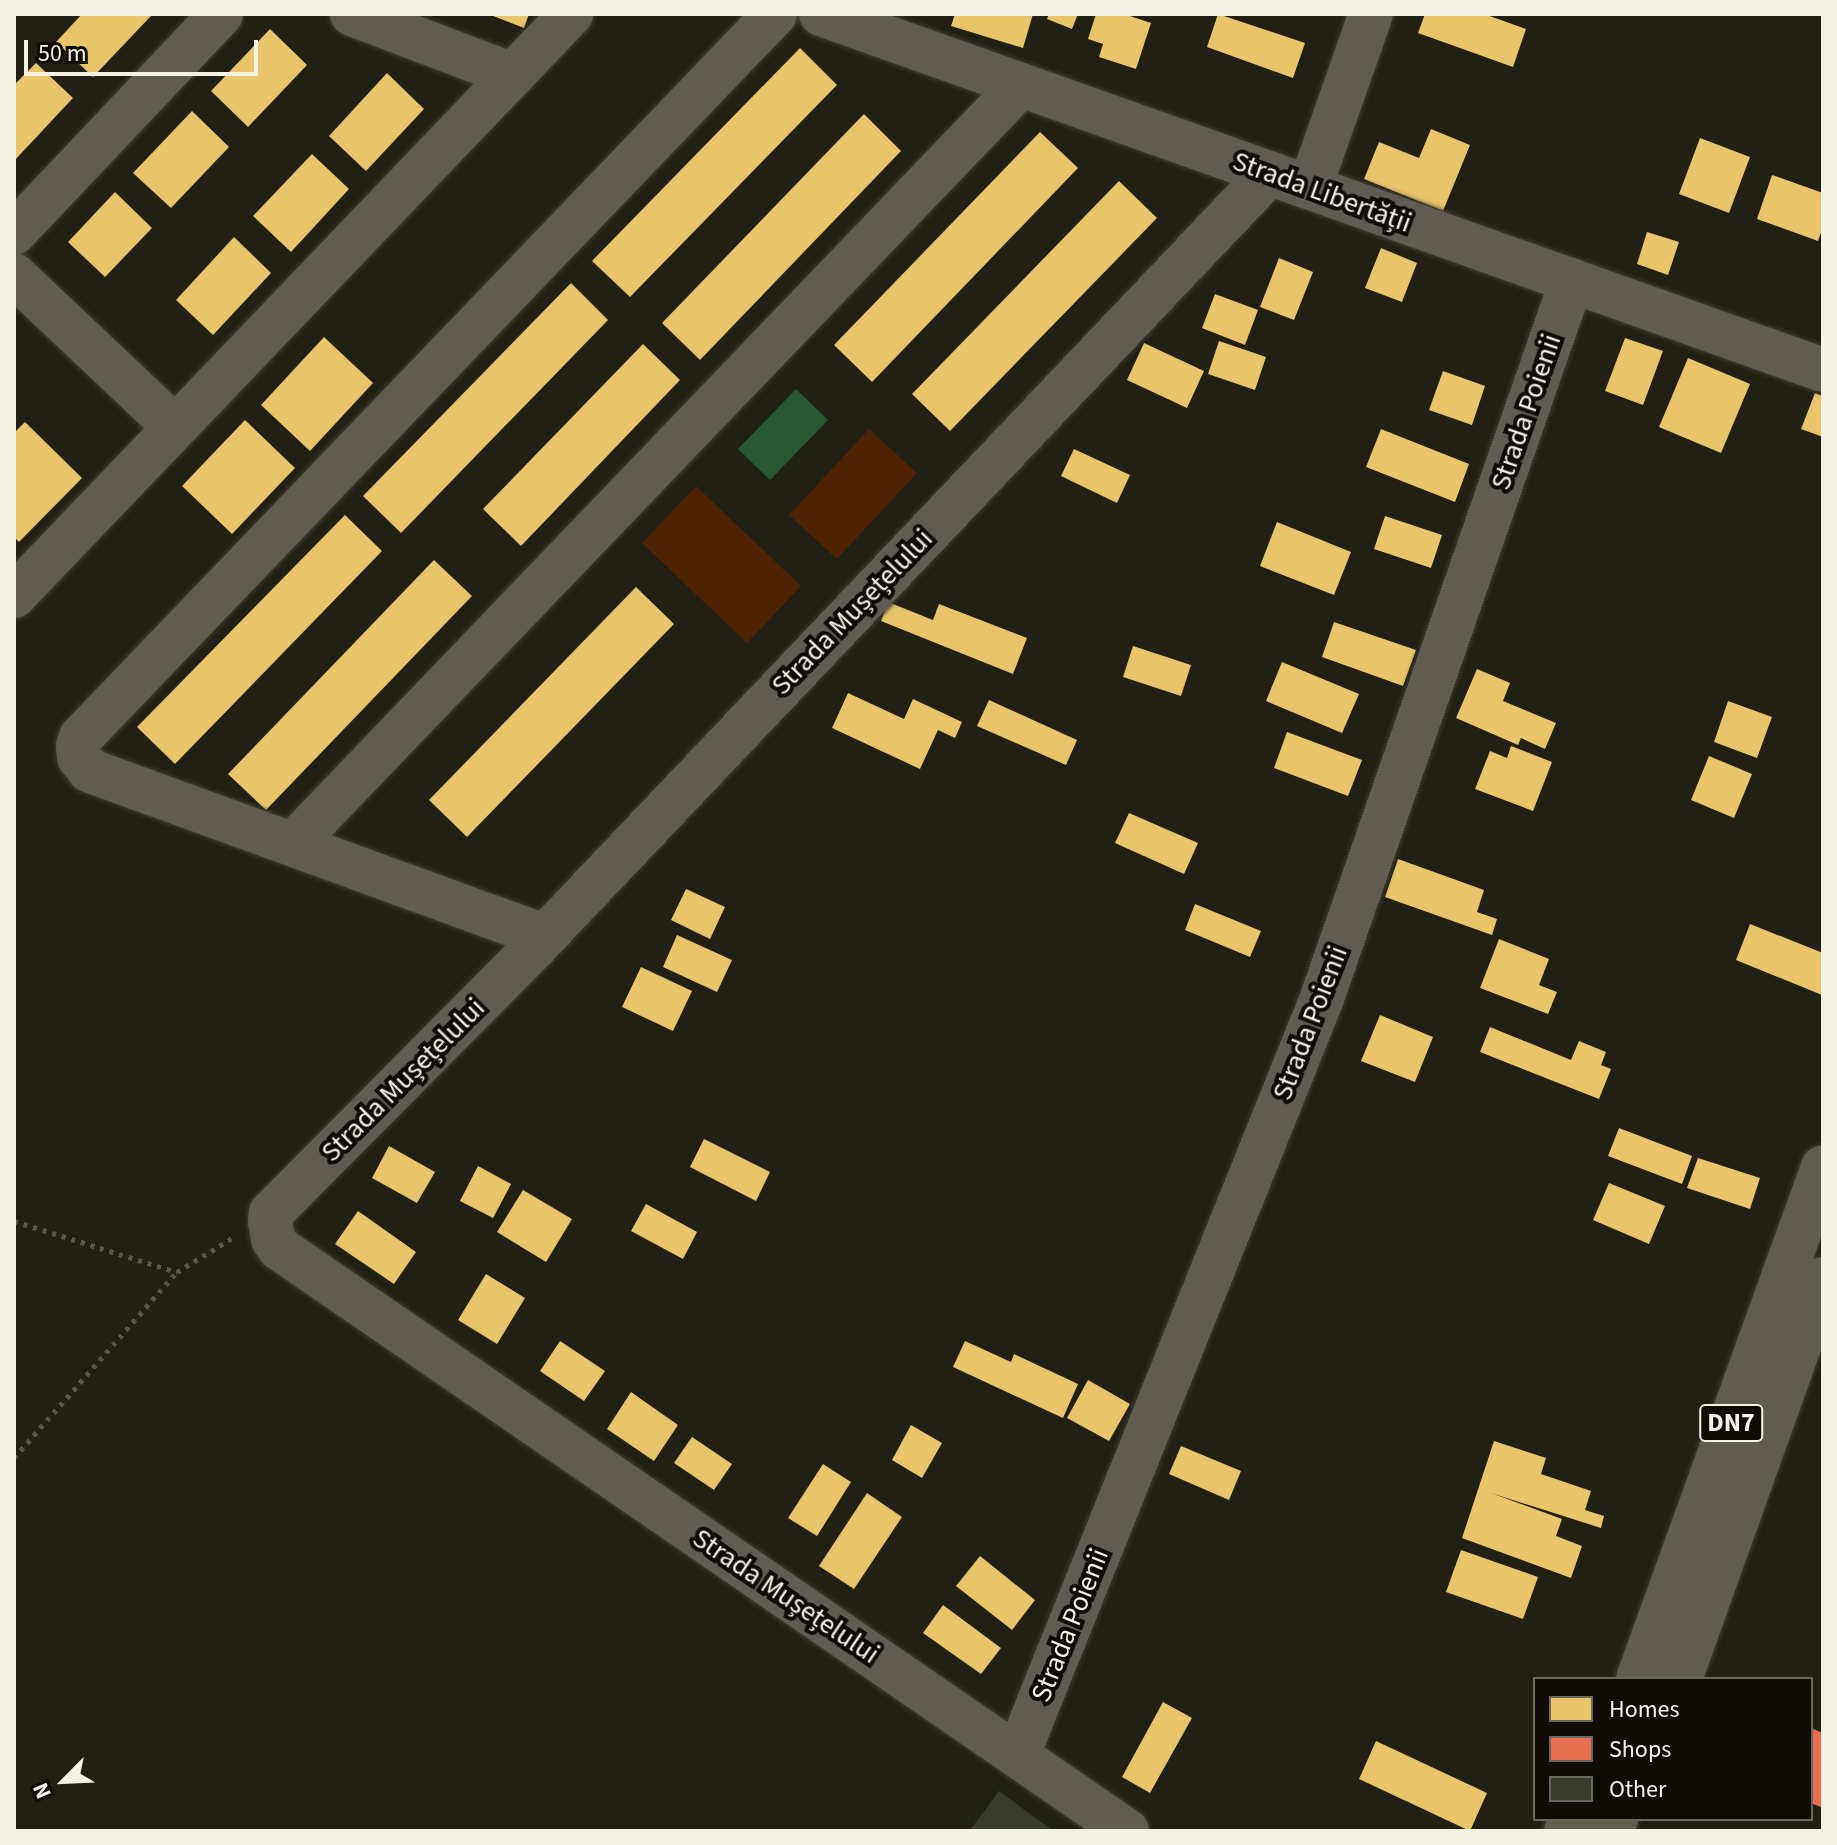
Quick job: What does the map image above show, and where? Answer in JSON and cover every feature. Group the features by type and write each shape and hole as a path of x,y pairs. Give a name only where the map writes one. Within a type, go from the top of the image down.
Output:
{"main road":[{"name":"DN7","path":"1639,1677 1823,1167"},
{"name":"DN7","path":"1681,1677 1823,1279"}],"street":[{"path":"14,233 221,14"},
{"path":"352,14 513,75"},
{"path":"14,596 571,14"},
{"path":"544,936 89,770 79,757 81,737 775,14"},
{"name":"Strada Libertății","path":"821,14 929,32 1021,85 1823,370"},
{"name":"Strada Mușețelului","path":"1127,1831 279,1248 270,1229 271,1213 1290,180 1371,14"},
{"path":"293,844 1021,85"},
{"path":"14,275 175,427"},
{"name":"Strada Poienii","path":"1018,1754 1322,998 1572,280"}],"path":[{"path":"14,1221 177,1272"},
{"path":"14,1458 177,1272 238,1234 270,1229"}],"shaded area":[{"path":"796,389 828,420 770,480 738,449"},
{"path":"869,429 917,473 837,559 789,515"},
{"path":"696,486 801,586 747,643 642,543"}],"building: Homes":[{"path":"82,14 151,16 93,77 56,42"},
{"path":"488,14 529,14 524,28"},
{"path":"955,14 1033,14 1023,48 951,26"},
{"path":"1049,14 1078,14 1072,29 1047,19"},
{"path":"1096,14 1124,14 1151,23 1136,69 1099,57 1103,44 1088,39"},
{"path":"1218,14 1305,43 1293,78 1207,47"},
{"path":"1425,14 1484,14 1526,29 1513,67 1418,33"},
{"path":"270,29 307,65 248,127 211,91"},
{"path":"800,48 837,85 630,297 592,261"},
{"path":"36,63 73,98 14,161 14,85"},
{"path":"387,73 424,109 366,171 329,136"},
{"path":"192,111 229,147 171,208 133,173"},
{"path":"864,114 901,151 700,360 662,323"},
{"path":"1431,129 1470,145 1443,211 1364,179 1379,142 1419,158"},
{"path":"1040,132 1078,168 872,382 834,345"},
{"path":"1700,138 1750,157 1729,213 1679,194"},
{"path":"312,154 349,189 291,252 253,216"},
{"path":"1772,175 1823,193 1823,227 1818,241 1757,219"},
{"path":"1119,181 1157,218 950,431 912,394"},
{"path":"115,192 152,228 105,277 68,242"},
{"path":"1647,232 1679,242 1668,275 1637,264"},
{"path":"234,237 271,273 213,335 176,300"},
{"path":"1381,248 1417,263 1402,302 1365,288"},
{"path":"1279,258 1313,272 1294,320 1260,307"},
{"path":"571,283 608,320 401,533 363,496"},
{"path":"1215,294 1258,310 1245,345 1202,328"},
{"path":"324,337 373,383 310,451 261,405"},
{"path":"1625,338 1663,351 1643,405 1605,391"},
{"path":"1219,341 1266,357 1255,390 1208,374"},
{"path":"1144,343 1204,371 1187,408 1127,380"},
{"path":"643,344 680,380 521,546 483,509"},
{"path":"1688,358 1750,384 1721,453 1659,427"},
{"path":"1443,371 1485,386 1472,425 1429,410"},
{"path":"1815,393 1823,396 1823,437 1801,429"},
{"path":"245,420 295,468 232,534 182,486"},
{"path":"25,422 82,478 19,542 14,537 14,433"},
{"path":"1381,429 1469,464 1455,502 1366,467"},
{"path":"1074,449 1130,475 1117,503 1061,476"},
{"path":"345,515 382,551 175,764 137,727"},
{"path":"1385,516 1442,535 1431,568 1374,549"},
{"path":"1277,522 1351,552 1334,595 1260,566"},
{"path":"434,560 472,596 266,810 228,774"},
{"path":"636,587 674,624 467,837 429,800"},
{"path":"888,602 933,620 939,604 1027,638 1013,674 881,621"},
{"path":"1334,622 1416,650 1403,686 1322,657"},
{"path":"1133,646 1191,665 1181,696 1123,677"},
{"path":"1282,662 1359,694 1342,733 1266,701"},
{"path":"1477,669 1510,683 1503,701 1556,723 1545,749 1521,738 1518,745 1456,718"},
{"path":"848,693 904,719 913,699 962,722 955,738 938,730 920,769 832,728"},
{"path":"989,700 1077,740 1066,765 977,726"},
{"path":"1728,701 1772,717 1757,758 1714,742"},
{"path":"1287,732 1362,760 1348,796 1274,768"},
{"path":"1511,746 1552,762 1533,811 1475,789 1490,751 1507,758"},
{"path":"1709,756 1752,774 1734,818 1691,800"},
{"path":"1129,813 1198,843 1184,874 1115,843"},
{"path":"1398,859 1484,890 1477,912 1497,919 1492,935 1385,897"},
{"path":"686,889 725,907 710,939 671,920"},
{"path":"1195,904 1261,931 1250,957 1185,930"},
{"path":"1750,924 1823,953 1822,995 1736,960"},
{"path":"677,935 732,960 717,992 663,967"},
{"path":"1499,939 1549,959 1539,985 1557,992 1548,1014 1480,988"},
{"path":"641,967 692,991 673,1031 622,1007"},
{"path":"1380,1015 1433,1037 1415,1082 1361,1061"},
{"path":"1490,1027 1571,1060 1579,1041 1606,1052 1601,1065 1611,1069 1599,1099 1480,1052"},
{"path":"1619,1128 1692,1156 1682,1184 1608,1156"},
{"path":"704,1139 770,1172 756,1201 690,1167"},
{"path":"389,1146 435,1172 417,1203 372,1178"},
{"path":"1698,1158 1760,1178 1750,1209 1687,1188"},
{"path":"478,1166 511,1184 493,1218 460,1201"},
{"path":"1609,1183 1665,1206 1649,1244 1593,1220"},
{"path":"523,1190 572,1219 546,1262 497,1232"},
{"path":"646,1204 697,1232 683,1259 631,1231"},
{"path":"358,1211 416,1252 394,1284 335,1244"},
{"path":"486,1274 525,1298 497,1344 458,1320"},
{"path":"560,1341 605,1371 584,1401 540,1371"},
{"path":"965,1341 1011,1362 1014,1354 1078,1384 1063,1418 953,1367"},
{"path":"1088,1380 1130,1404 1109,1441 1067,1418"},
{"path":"631,1392 678,1425 654,1461 607,1429"},
{"path":"911,1425 942,1443 922,1478 892,1460"},
{"path":"692,1437 732,1464 714,1490 674,1463"},
{"path":"1494,1441 1546,1458 1541,1474 1591,1491 1585,1510 1604,1516 1601,1528 1491,1493 1562,1519 1556,1536 1582,1546 1571,1578 1462,1538"},
{"path":"1181,1446 1241,1471 1229,1500 1169,1474"},
{"path":"823,1464 851,1482 817,1536 788,1518"},
{"path":"867,1493 902,1517 854,1589 819,1566"},
{"path":"1461,1550 1538,1577 1523,1619 1446,1592"},
{"path":"980,1556 1035,1600 1012,1630 956,1586"},
{"path":"943,1605 1001,1648 981,1674 923,1633"},
{"path":"1163,1702 1192,1718 1150,1793 1122,1777"},
{"path":"1376,1741 1487,1793 1470,1831 1359,1779"}],"building: Shops":[{"path":"1813,1729 1823,1733 1823,1808 1813,1804"}],"building: Other":[{"path":"999,1791 1053,1831 971,1829"}]}
